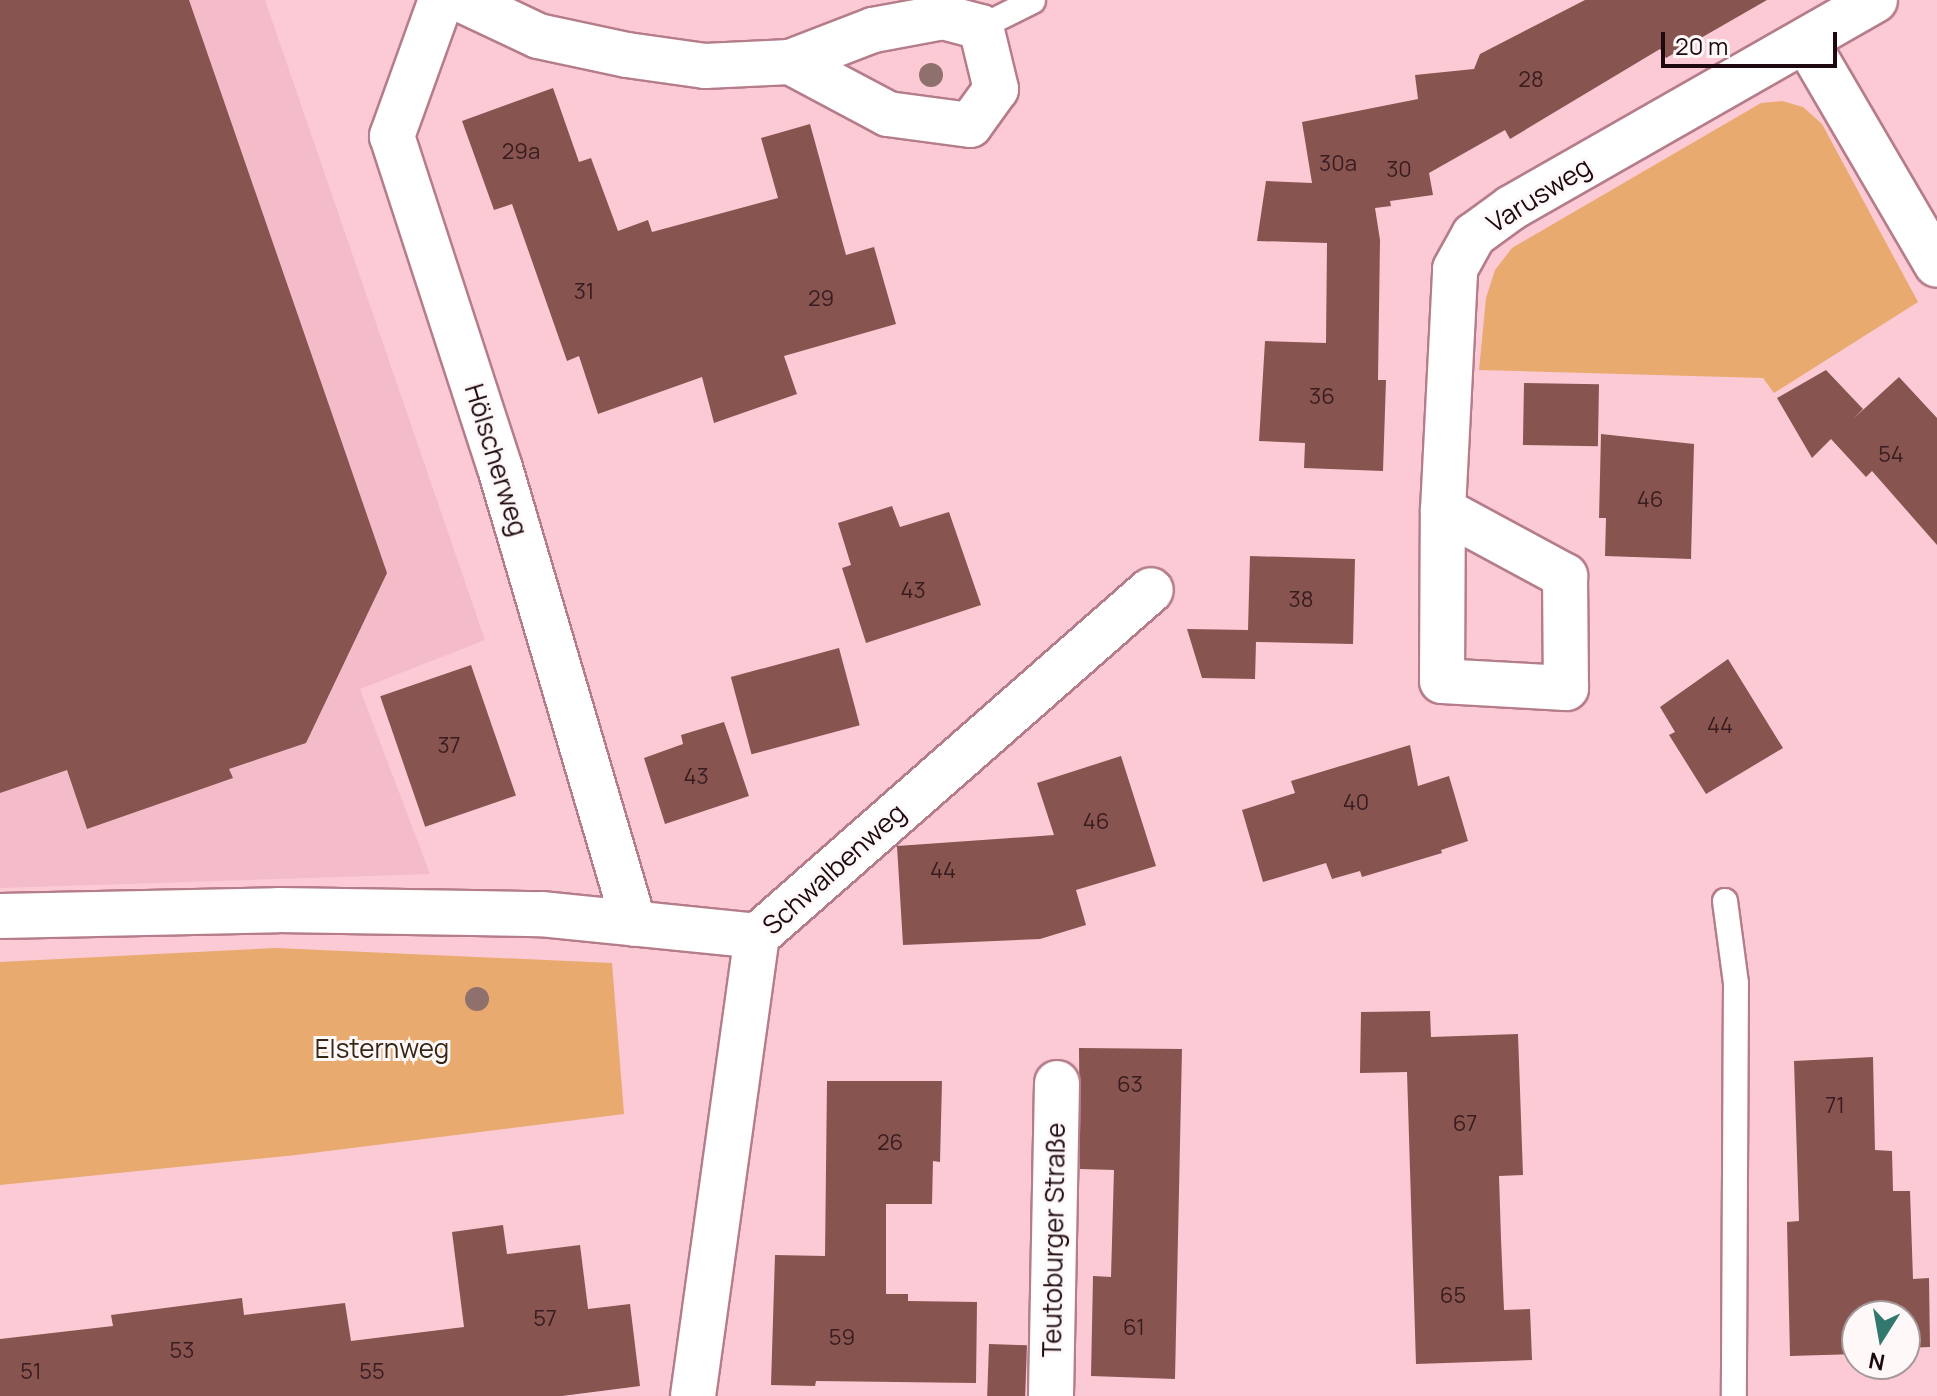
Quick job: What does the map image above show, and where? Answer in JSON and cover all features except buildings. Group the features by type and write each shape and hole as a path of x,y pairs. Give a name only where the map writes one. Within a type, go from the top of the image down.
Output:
{"street":[{"name":"Hölscherweg","path":"441,0 392,136 500,468 634,924"},
{"path":"462,0 538,36 627,55 705,66 790,62 873,30 943,17 981,27 996,89 970,125 888,114 790,62"},
{"name":"Varusweg","path":"1443,510 1455,269 1474,235 1511,208 1875,0"},
{"path":"1806,41 1937,265"},
{"name":"Schwalbenweg","path":"693,1396 757,936 1151,590"},
{"path":"0,916 278,910 541,914 757,936"},
{"name":"Teutoburger Straße","path":"1051,1396 1057,1083"}],"lane":[{"path":"981,27 1033,1"},
{"path":"1725,901 1736,983 1734,1396"}],"shaded area":[{"path":"0,0 265,0 485,640 360,689 430,874 0,888"}],"green space":[{"path":"1782,101 1803,107 1822,124 1918,302 1774,393 1763,378 1479,370 1486,298 1495,270 1512,248 1761,103"},
{"name":"Elsternweg","path":"276,948 612,963 624,1114 296,1155 0,1185 0,962"}]}
